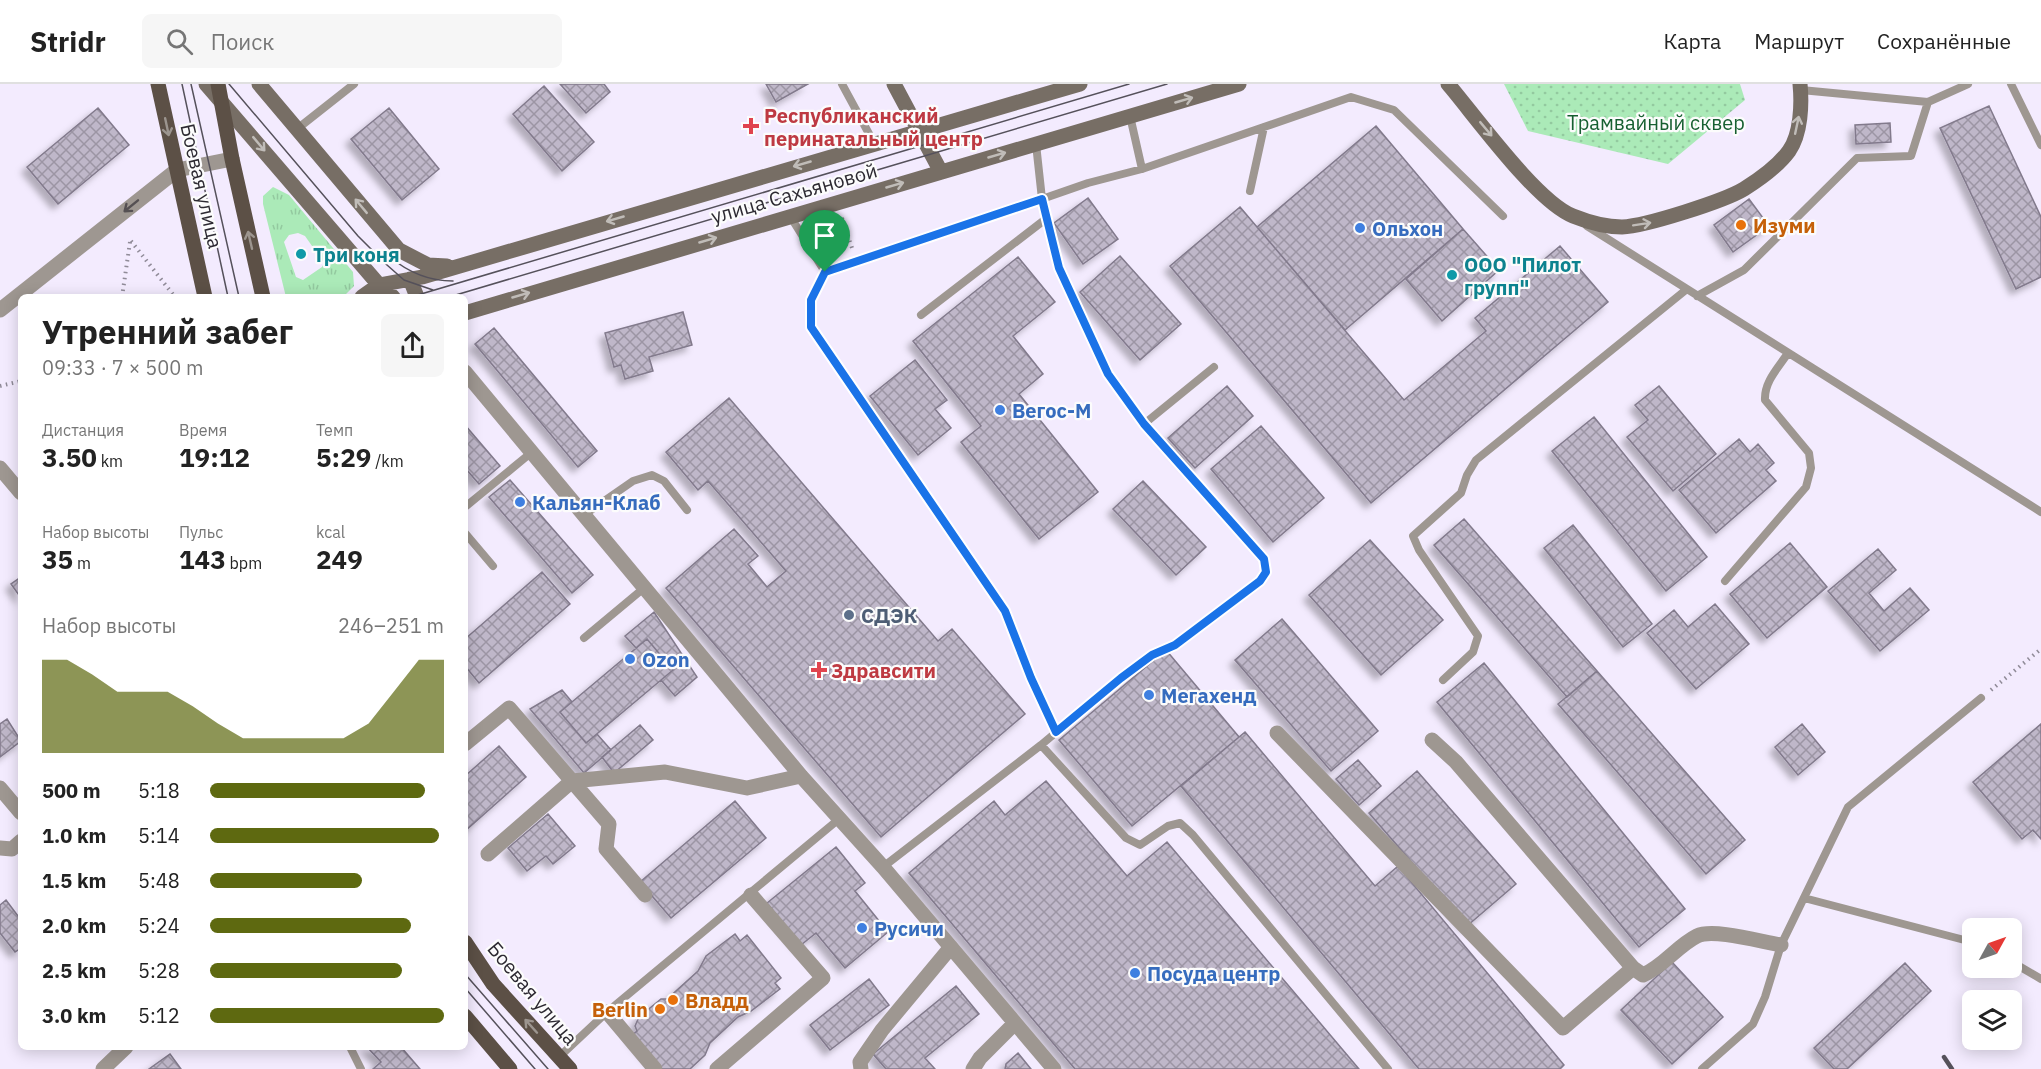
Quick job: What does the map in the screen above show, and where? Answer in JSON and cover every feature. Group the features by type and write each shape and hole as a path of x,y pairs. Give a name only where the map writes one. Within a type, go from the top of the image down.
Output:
{"main road":[{"name":"Боевая улица","path":"158,84 204,294"},
{"path":"206,84 379,285 390,294"},
{"name":"Боевая улица","path":"218,84 262,294"},
{"path":"259,84 399,250 428,265 453,266"},
{"path":"894,84 940,172"},
{"name":"улица Сахьяновой","path":"366,294 379,285 410,279 1080,84"},
{"name":"улица Сахьяновой","path":"468,312 1239,84"},
{"path":"1448,84 1541,194 1571,216 1599,225 1622,227 1654,222 1742,190 1772,169 1790,149 1799,126 1801,87"},
{"path":"410,279 416,294"},
{"name":"Боевая улица","path":"468,946 494,984 570,1069"},
{"path":"468,1020 510,1069"}],"street":[{"path":"20,294 177,170 232,159"},
{"path":"0,310 18,296"},
{"path":"468,376 801,776 883,867 1054,1069"},
{"path":"0,468 18,489"},
{"path":"468,742 509,708 609,824 606,849 645,895"},
{"path":"1277,733 1563,1028 1633,968"},
{"path":"1432,740 1456,762 1633,968 1643,975 1654,970 1698,935 1715,934 1781,945"},
{"path":"488,854 572,781 665,772 747,788 801,776"},
{"path":"0,788 18,809"},
{"path":"0,848 12,849 18,844"},
{"path":"717,1069 823,978 751,895"},
{"path":"861,1069 860,1062 882,1030 951,947"},
{"path":"607,1012 655,1069"},
{"path":"972,1069 1015,1023"},
{"path":"103,1069 123,1050"}],"lane":[{"path":"297,129 354,84"},
{"path":"842,84 874,143"},
{"path":"1801,87 1928,102 1968,84"},
{"path":"2012,84 2041,145"},
{"path":"1056,732 1031,678 1005,611 811,327 811,300 825,272 1088,183 1142,169 1351,97 1394,110 1503,216"},
{"path":"1697,296 1744,270 1857,158 1911,156 1928,102"},
{"path":"1130,116 1142,169"},
{"path":"1250,191 1264,127"},
{"path":"883,867 1041,745 1121,678 1152,655 1175,645 1260,581 1266,572 1264,559 1144,424 1108,374 1059,268 1042,199 1036,144"},
{"path":"790,216 825,272"},
{"path":"1571,216 2041,512"},
{"path":"921,315 1047,218"},
{"path":"1443,680 1473,652 1478,636 1419,550 1413,536 1461,493 1467,475 1476,460 1687,289"},
{"path":"1725,581 1806,487 1811,468 1809,453 1765,400 1764,391 1788,353"},
{"path":"1144,424 1214,367"},
{"path":"468,504 531,452"},
{"path":"584,515 633,481 652,475 664,481 687,510"},
{"path":"468,536 493,566"},
{"path":"584,638 644,588"},
{"path":"1702,1069 1753,1024 1765,997 1781,945 1848,807 1981,698"},
{"path":"1041,745 1126,838 1140,845 1168,826 1180,823 1193,835 1389,1069"},
{"path":"559,1057 607,1012 751,895 839,819"},
{"path":"1804,898 1962,939"},
{"path":"2022,968 2041,979"},
{"path":"352,1050 361,1069"}],"path":[{"path":"122,294 130,241 173,294"},
{"path":"0,386 18,382"},
{"path":"1981,698 2041,649"}],"green space":[{"name":"Трамвайный сквер","path":"1504,84 1740,84 1745,100 1668,164 1528,131"},
{"path":"273,187 289,195 353,272 354,286 346,294 285,294 263,196","holes":["298,233 305,236 324,263 322,267 303,280 296,277 284,242 289,235"]}],"building":[{"path":"560,84 604,84 610,92 586,113"},
{"path":"766,84 808,84 776,102"},
{"path":"544,86 594,142 562,171 513,114"},
{"path":"1989,106 2041,217 2041,277 2016,289 1940,128"},
{"path":"98,108 129,145 58,204 27,167"},
{"path":"389,108 439,169 402,200 351,139"},
{"path":"1890,123 1891,142 1856,144 1855,125"},
{"name":"Ольхон","path":"1376,126 1463,229 1345,330 1257,227"},
{"path":"1088,198 1118,239 1083,264 1054,223"},
{"name":"Изуми","path":"1749,199 1769,226 1733,252 1714,225"},
{"path":"1240,207 1404,400 1486,331 1475,318 1560,246 1608,302 1371,503 1170,266"},
{"name":"ООО \"Пилот групп\"","path":"1463,229 1499,270 1442,321 1406,279"},
{"path":"1120,256 1181,324 1140,360 1080,292"},
{"name":"Вегос-М","path":"1018,257 1055,302 1013,336 1043,374 1019,394 1098,492 1039,539 961,442 981,426 913,341"},
{"path":"683,312 692,345 649,357 653,371 625,379 621,365 614,367 605,333"},
{"path":"494,328 597,451 578,467 475,344"},
{"path":"915,360 947,400 935,409 951,428 918,455 870,396"},
{"path":"1227,386 1253,416 1195,468 1168,438"},
{"path":"1659,386 1716,454 1673,491 1627,437 1648,420 1635,405"},
{"path":"729,398 938,641 952,629 1025,714 881,837 666,588 734,529 758,556 748,564 767,587 786,571 708,481 698,490 666,452"},
{"path":"1594,417 1707,557 1666,591 1552,451"},
{"path":"1261,426 1324,498 1273,542 1211,469"},
{"path":"468,429 500,466 479,484 468,471"},
{"path":"1739,439 1750,452 1758,444 1774,463 1766,470 1776,481 1716,533 1679,490"},
{"path":"510,480 593,575 572,593 489,497"},
{"path":"1143,481 1206,547 1176,575 1113,509"},
{"path":"1464,519 1597,671 1567,697 1434,545"},
{"path":"1573,525 1652,624 1623,647 1544,548"},
{"path":"1370,540 1443,620 1381,675 1309,595"},
{"path":"1790,543 1827,587 1767,638 1730,594"},
{"path":"1878,549 1896,570 1869,593 1884,611 1910,588 1929,610 1880,651 1828,591"},
{"path":"542,572 570,604 479,683 468,670 468,636"},
{"path":"18,579 18,594 11,584"},
{"path":"1715,604 1749,644 1696,689 1647,633 1674,610 1688,627"},
{"path":"654,612 697,677 675,696 661,680 673,670 647,639 636,648 625,636"},
{"path":"1282,619 1378,731 1331,771 1235,660"},
{"path":"647,639 673,670 586,743 560,712"},
{"path":"1166,650 1239,737 1132,826 1059,740"},
{"path":"1484,663 1685,909 1639,947 1437,702"},
{"path":"1597,671 1745,840 1706,874 1558,704"},
{"path":"562,690 572,702 560,712 586,743 597,734 611,750 584,773 530,709"},
{"path":"7,719 18,736 18,743 0,757 0,724"},
{"path":"1802,724 1825,752 1798,775 1775,747"},
{"path":"2041,724 2041,839 2033,830 2022,839 1973,782"},
{"path":"640,725 653,740 614,773 602,757"},
{"path":"1245,732 1375,886 1398,866 1564,1065 1560,1069 1419,1069 1181,786"},
{"path":"499,746 526,777 468,828 468,773"},
{"path":"1358,760 1381,786 1359,805 1336,779"},
{"path":"1417,771 1516,884 1467,926 1369,813"},
{"name":"Посуда центр","path":"1046,781 1127,876 1167,842 1359,1069 1075,1069 909,873 994,801 1005,815"},
{"path":"735,801 766,838 671,918 640,882"},
{"path":"548,814 575,846 553,864 546,856 527,871 508,848"},
{"path":"836,847 865,883 855,891 888,932 845,968 816,933 801,945 767,903"},
{"path":"6,900 18,916 18,950 15,952 0,933 0,905"},
{"path":"735,934 740,941 747,935 781,978 775,983 780,989 751,1011 738,1017 710,1043 705,1055 690,1069 662,1069 632,1035 637,1031 635,1026 639,1017 661,999 667,999 698,971 706,956"},
{"path":"1672,962 1723,1017 1672,1064 1621,1010"},
{"path":"1905,963 1931,991 1847,1069 1834,1069 1814,1048"},
{"path":"869,979 889,1005 830,1050 810,1025"},
{"path":"956,986 979,1014 925,1058 935,1069 886,1069 873,1054"},
{"path":"370,1050 404,1050 420,1069 373,1069 381,1062"},
{"path":"1018,1053 1031,1069 1005,1069 1006,1064"},
{"path":"170,1054 181,1069 149,1069"}],"tram line":[{"path":"182,84 227,294"},
{"path":"191,84 238,294"},
{"path":"229,84 358,236 404,280 433,290"},
{"path":"421,294 1129,84"},
{"path":"459,294 1167,84"},
{"path":"390,257 404,268 420,275 436,280 453,281"},
{"path":"468,977 548,1069"},
{"path":"468,991 535,1069"}],"railway":[{"path":"1944,1057 1952,1069"}],"place":[{"name":"Республиканский перинатальный центр","path":"751,126"},
{"name":"Изуми","path":"1741,225"},
{"name":"Ольхон","path":"1360,228"},
{"name":"Три коня","path":"301,254"},
{"name":"ООО \"Пилот групп\"","path":"1452,275"},
{"name":"Вегос-М","path":"1000,410"},
{"name":"Кальян-Клаб","path":"520,502"},
{"name":"СДЭК","path":"849,615"},
{"name":"Ozon","path":"630,659"},
{"name":"Здравсити","path":"819,670"},
{"name":"Мегахенд","path":"1149,695"},
{"name":"Русичи","path":"862,928"},
{"name":"Посуда центр","path":"1135,973"},
{"name":"Владд","path":"673,1000"},
{"name":"Berlin","path":"660,1009"}],"route":[{"path":"1042,199 1059,268 1108,374 1144,424 1264,559 1266,572 1260,581 1175,645 1152,655 1056,732 1031,678 1005,611 811,327 811,300 825,272 1042,199"}]}
